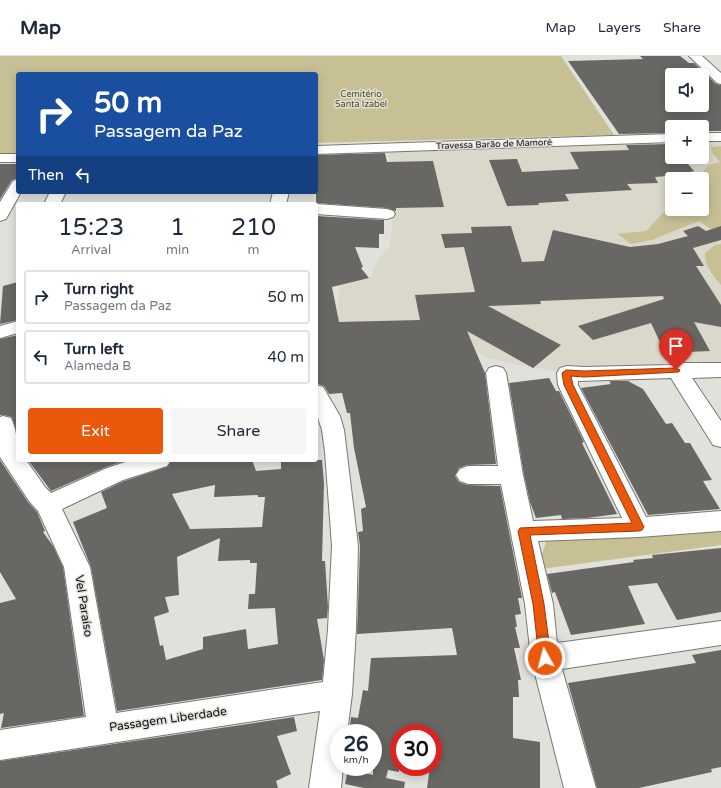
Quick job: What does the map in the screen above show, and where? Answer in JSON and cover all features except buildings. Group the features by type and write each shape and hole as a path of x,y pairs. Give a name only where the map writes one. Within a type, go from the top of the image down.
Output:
{"street":[{"path":"695,56 721,80"},
{"path":"709,137 721,137"},
{"name":"Travessa Barão de Mamoré","path":"318,150 665,138"},
{"path":"0,158 16,158"},
{"path":"0,216 16,188"},
{"path":"318,209 387,214"},
{"path":"0,332 16,328"},
{"path":"639,527 568,385 566,373 584,374 676,370 721,370"},
{"path":"676,370 721,439"},
{"path":"496,373 511,475 539,604 545,658 580,788"},
{"path":"318,401 322,418 333,430 345,546 342,629 337,694 325,788"},
{"name":"Vel Paraíso","path":"8,445 16,458"},
{"name":"Vel Paraíso","path":"19,462 42,499 77,567 103,728"},
{"path":"42,499 153,462"},
{"path":"468,476 511,475"},
{"path":"524,531 639,527 721,521"},
{"path":"545,658 721,633"},
{"name":"Passagem Liberdade","path":"0,744 337,694"}],"shaded area":[{"path":"709,142 721,142 721,370 567,373 518,365 485,357 471,346 337,348 339,286 371,278 377,261 390,246 393,213 374,211 370,186 393,185 388,152 665,143 665,164 709,164"}],"green space":[{"name":"Cemitério Santa Izabel","path":"0,56 561,56 614,135 318,143 318,72 16,72 16,154 0,154"},
{"path":"721,146 721,236 699,221 652,240 631,244 618,234 646,231 665,211 665,216 709,216 709,172 702,172 709,165 720,162 713,154 711,147"},
{"path":"721,244 721,285 712,274 706,262 705,253 715,245"},
{"path":"721,526 721,545 541,569 541,557 547,539"}],"route":[{"path":"545,658 539,604 524,531 639,527 568,385 566,373 584,374 676,370"}]}
